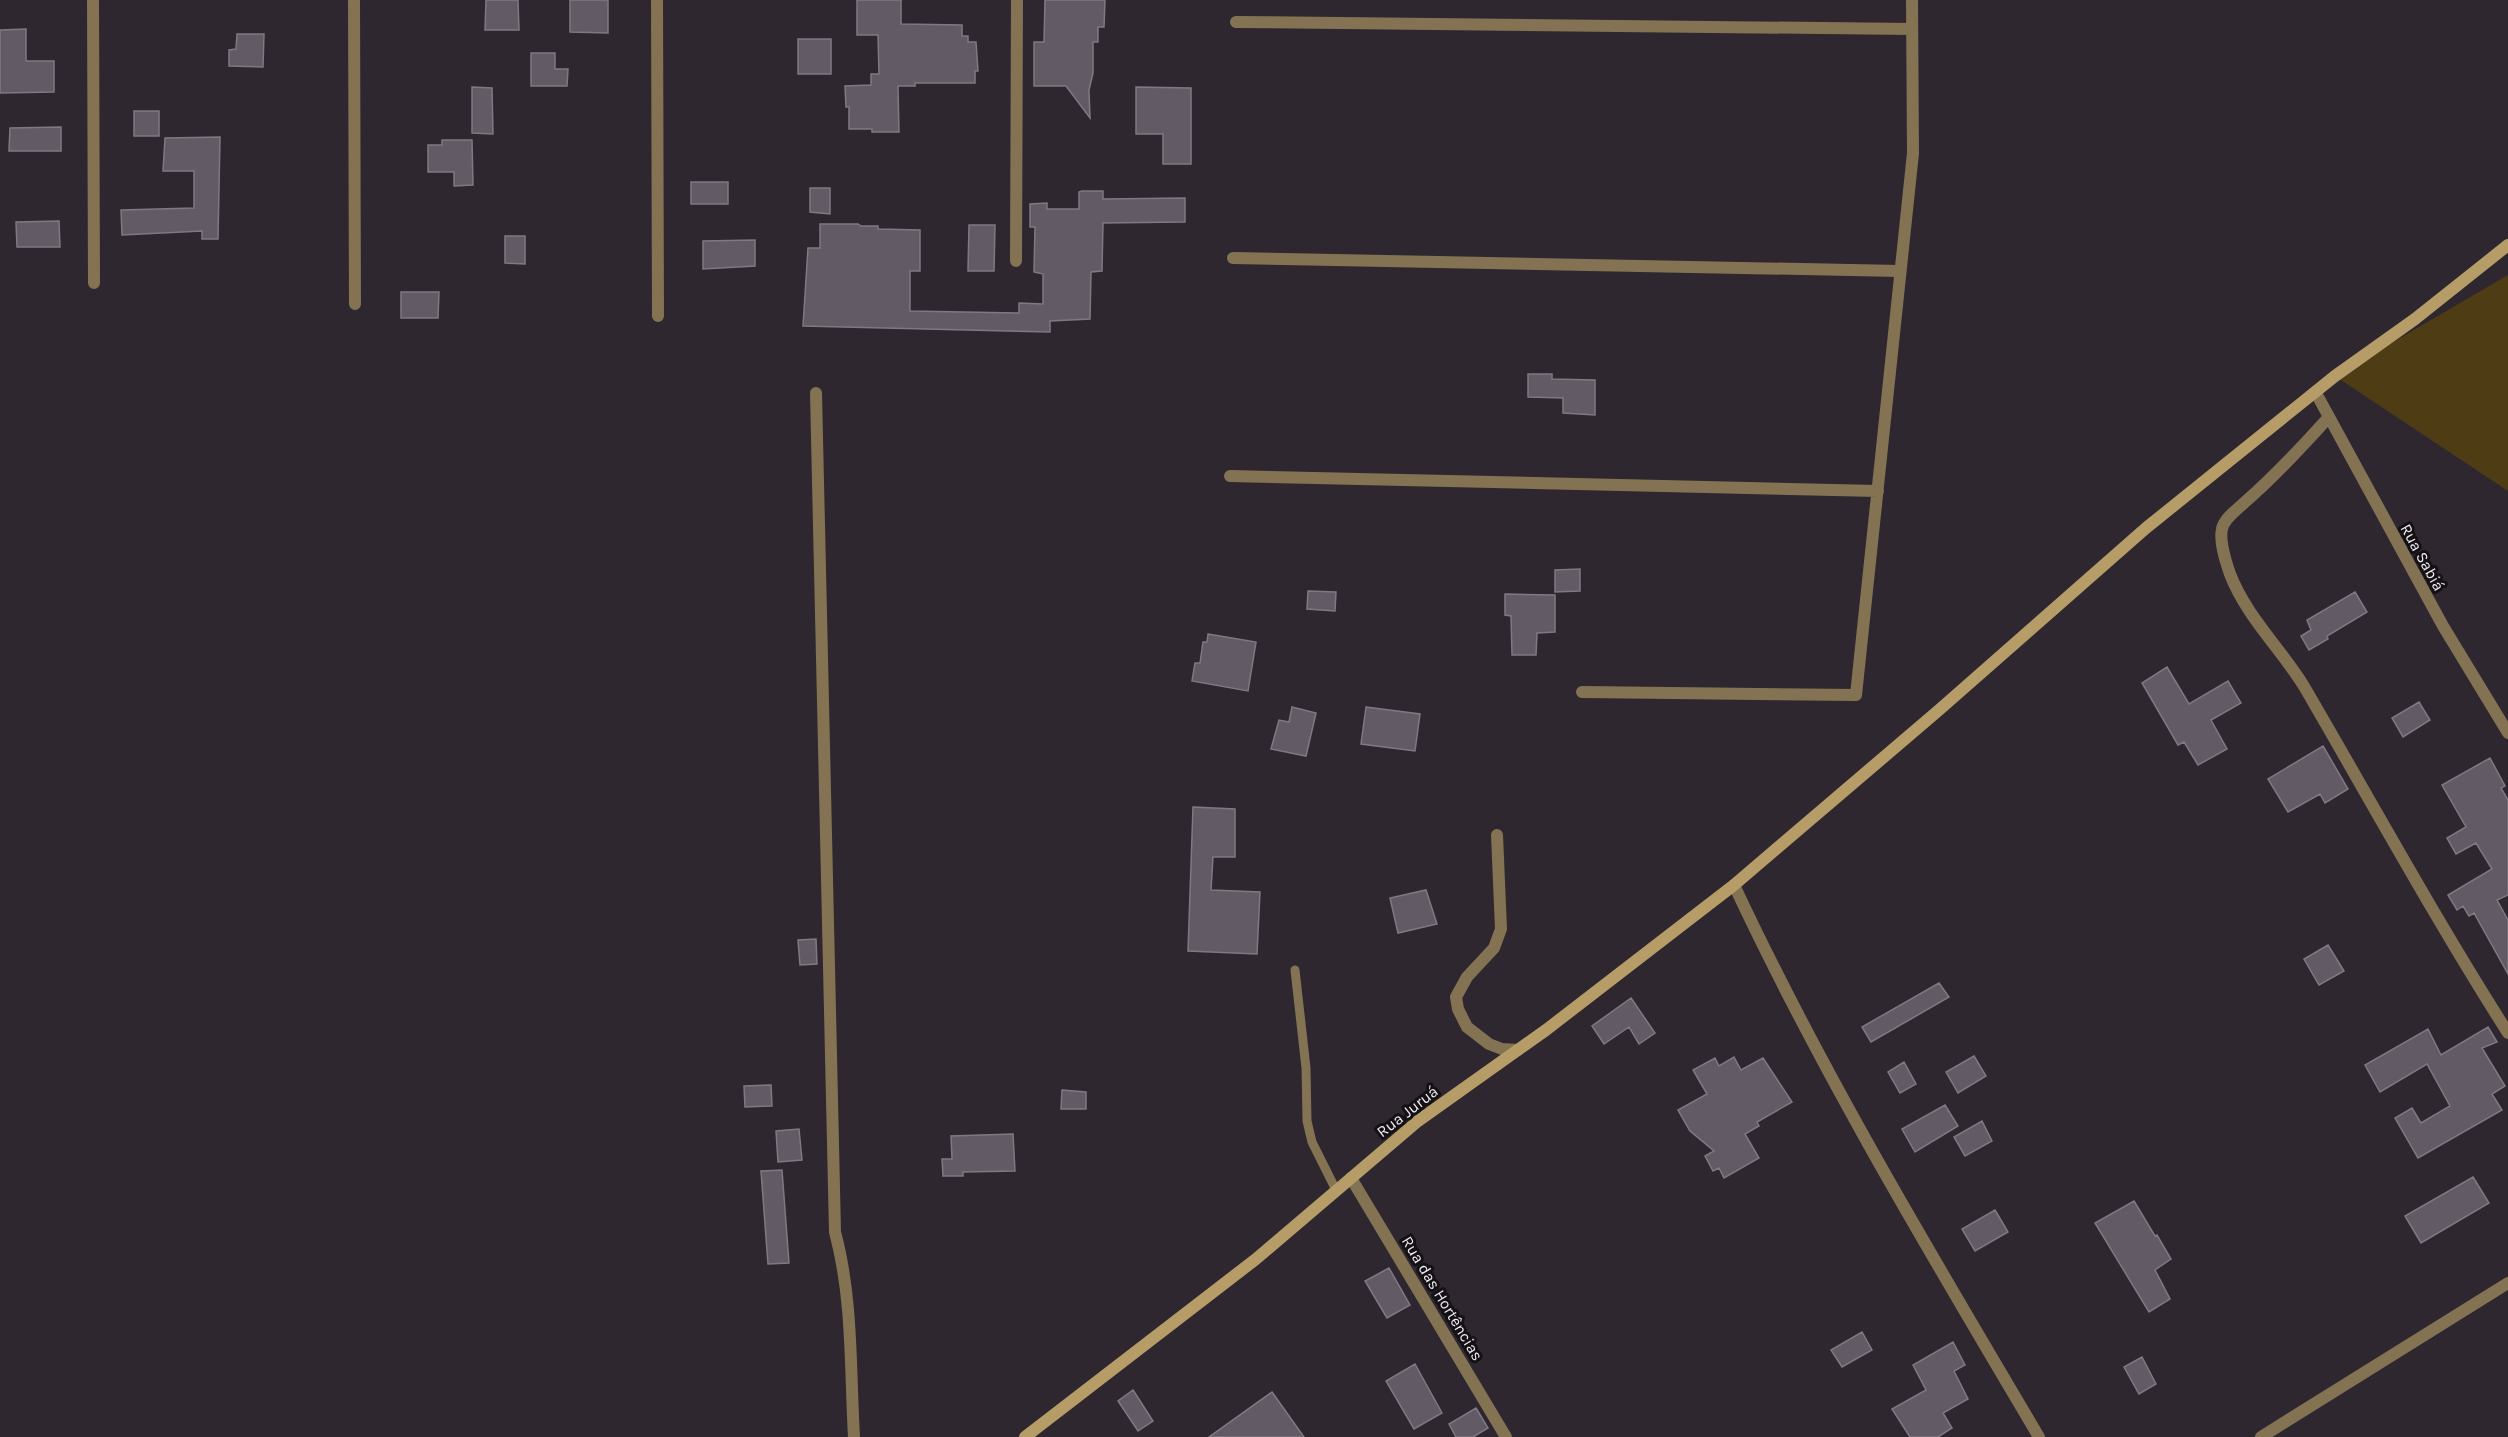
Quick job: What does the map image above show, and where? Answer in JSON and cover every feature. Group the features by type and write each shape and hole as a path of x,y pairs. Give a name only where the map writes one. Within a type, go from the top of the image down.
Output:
{"street":[{"path":"93,0 94,283"},
{"path":"354,0 355,304"},
{"path":"657,0 658,316"},
{"path":"1016,261 1017,0"},
{"path":"1582,692 1856,695 1912,153 1912,0"},
{"path":"1236,22 1912,29"},
{"name":"Rua Juruá","path":"1032,1435 1256,1259 1418,1121 1518,1050 1734,885 1948,702 2146,528 2335,376 2415,319 2508,245"},
{"path":"1233,258 1900,271"},
{"path":"816,393 835,1232 849,1303 854,1437"},
{"name":"Rua Sabiá","path":"2316,393 2443,626 2508,733"},
{"path":"2328,418 2280,471 2233,512 2224,524 2221,530 2222,541 2230,574 2244,600 2302,683 2417,883 2508,1033"},
{"path":"1230,476 1878,491"},
{"path":"1497,835 1502,929 1494,948 1467,977 1456,997 1458,1009 1467,1027 1489,1044 1502,1049 1518,1050"},
{"path":"1734,885 1771,964 1899,1199 2039,1437"},
{"name":"Rua das Hortências","path":"1351,1178 1506,1437"},
{"path":"2261,1437 2508,1283"}],"lane":[{"path":"1295,970 1312,1142 1336,1190"}],"shaded area":[{"path":"2508,275 2508,491 2335,376"}],"building":[{"path":"486,0 518,0 519,30 485,30"},
{"path":"570,0 608,0 608,33 570,32"},
{"path":"857,0 901,0 901,24 962,25 962,36 968,36 968,42 976,42 978,71 975,71 975,83 915,83 915,86 898,86 899,132 849,129 849,107 846,107 845,86 871,85 871,74 879,74 878,35 857,35"},
{"path":"1045,0 1105,0 1104,27 1098,27 1098,42 1093,42 1093,73 1089,90 1090,118 1066,86 1034,86 1034,42 1044,42"},
{"path":"26,29 26,61 54,61 54,92 0,93 0,30"},
{"path":"237,34 264,34 263,67 229,66 229,50 236,49"},
{"path":"798,39 831,39 831,74 798,74"},
{"path":"531,53 555,53 555,69 568,69 567,86 531,86"},
{"path":"472,87 492,88 493,134 472,133"},
{"path":"1136,87 1191,88 1191,164 1163,164 1163,134 1136,134"},
{"path":"134,111 159,111 159,136 134,136"},
{"path":"61,127 61,151 9,151 10,128"},
{"path":"220,137 218,239 202,239 202,231 122,235 121,210 194,208 194,171 163,171 165,138"},
{"path":"442,140 472,140 473,185 454,186 454,172 428,172 428,145 442,145"},
{"path":"691,182 728,182 728,204 691,204"},
{"path":"810,188 830,188 830,214 810,212"},
{"path":"1103,191 1103,199 1185,198 1185,222 1103,223 1102,271 1091,272 1090,319 1050,321 1050,332 803,326 808,248 820,248 820,224 858,224 878,226 878,229 920,230 920,271 910,271 910,311 1019,313 1019,303 1043,304 1043,274 1034,272 1035,227 1030,227 1030,204 1047,203 1047,209 1079,209 1079,192"},
{"path":"59,221 60,247 17,247 16,222"},
{"path":"969,225 995,225 994,271 968,271"},
{"path":"505,236 525,236 525,264 505,263"},
{"path":"755,240 755,266 703,269 703,241"},
{"path":"401,292 439,292 438,318 401,318"},
{"path":"1528,374 1552,374 1552,379 1595,380 1595,415 1563,413 1563,398 1528,397"},
{"path":"1580,569 1580,591 1555,592 1555,570"},
{"path":"1308,591 1336,592 1335,611 1307,609"},
{"path":"2355,592 2367,612 2327,636 2328,639 2309,650 2301,636 2311,630 2307,620"},
{"path":"1505,594 1555,595 1555,632 1537,633 1536,655 1512,655 1511,616 1505,615"},
{"path":"1208,634 1256,642 1248,691 1192,681 1195,663 1200,663 1203,642 1207,642"},
{"path":"2167,667 2189,704 2228,681 2241,703 2211,720 2227,749 2198,765 2184,742 2178,745 2142,683"},
{"path":"2419,702 2430,720 2403,737 2392,718"},
{"path":"1292,707 1316,713 1306,756 1271,749 1279,720 1289,722"},
{"path":"1366,707 1420,714 1415,751 1361,744"},
{"path":"2323,746 2348,789 2325,803 2320,794 2288,812 2268,779"},
{"path":"2490,758 2505,786 2501,788 2508,800 2508,895 2497,900 2508,920 2508,974 2474,913 2469,916 2463,906 2457,910 2448,895 2492,869 2476,843 2456,854 2447,838 2466,827 2442,785"},
{"path":"1193,807 1235,809 1235,857 1213,857 1211,890 1260,892 1257,954 1188,951"},
{"path":"1426,890 1437,924 1398,933 1390,898"},
{"path":"816,939 817,964 800,965 798,940"},
{"path":"2328,945 2344,971 2319,985 2304,959"},
{"path":"1939,983 1949,997 1871,1042 1862,1027"},
{"path":"1631,998 1655,1033 1639,1044 1629,1027 1604,1044 1592,1026"},
{"path":"2488,1027 2497,1042 2482,1048 2505,1086 2492,1094 2502,1110 2418,1158 2395,1118 2412,1108 2421,1123 2450,1106 2427,1064 2380,1092 2365,1065 2428,1029 2441,1055"},
{"path":"1974,1056 1986,1076 1958,1093 1946,1072"},
{"path":"1734,1057 1741,1070 1763,1058 1792,1102 1757,1122 1759,1126 1745,1134 1759,1158 1724,1178 1719,1168 1713,1171 1705,1156 1714,1151 1690,1131 1678,1110 1707,1094 1693,1070 1715,1058 1719,1066"},
{"path":"1904,1062 1916,1084 1900,1093 1888,1072"},
{"path":"771,1085 772,1106 745,1107 744,1086"},
{"path":"1062,1090 1086,1092 1086,1109 1061,1109"},
{"path":"1945,1105 1958,1126 1915,1152 1902,1129"},
{"path":"1982,1121 1992,1141 1965,1156 1954,1137"},
{"path":"799,1129 802,1160 778,1162 776,1131"},
{"path":"1013,1134 1015,1171 963,1172 963,1176 943,1176 942,1159 952,1159 951,1136"},
{"path":"782,1170 789,1263 768,1264 761,1171"},
{"path":"2473,1177 2489,1203 2421,1243 2405,1216"},
{"path":"2134,1201 2171,1259 2155,1270 2170,1299 2149,1312 2095,1223"},
{"path":"1995,1210 2008,1232 1975,1251 1962,1229"},
{"path":"1389,1268 1410,1305 1387,1318 1365,1281"},
{"path":"1862,1332 1872,1350 1842,1367 1831,1350"},
{"path":"1953,1342 1965,1365 1954,1371 1968,1399 1943,1413 1952,1428 1938,1437 1910,1437 1892,1409 1926,1390 1913,1365"},
{"path":"2142,1357 2156,1384 2139,1394 2124,1367"},
{"path":"1415,1364 1442,1413 1414,1429 1386,1381"},
{"path":"1133,1390 1153,1421 1138,1431 1118,1401"},
{"path":"1272,1392 1304,1437 1209,1437"},
{"path":"1476,1408 1488,1428 1473,1437 1456,1437 1449,1424"}]}
